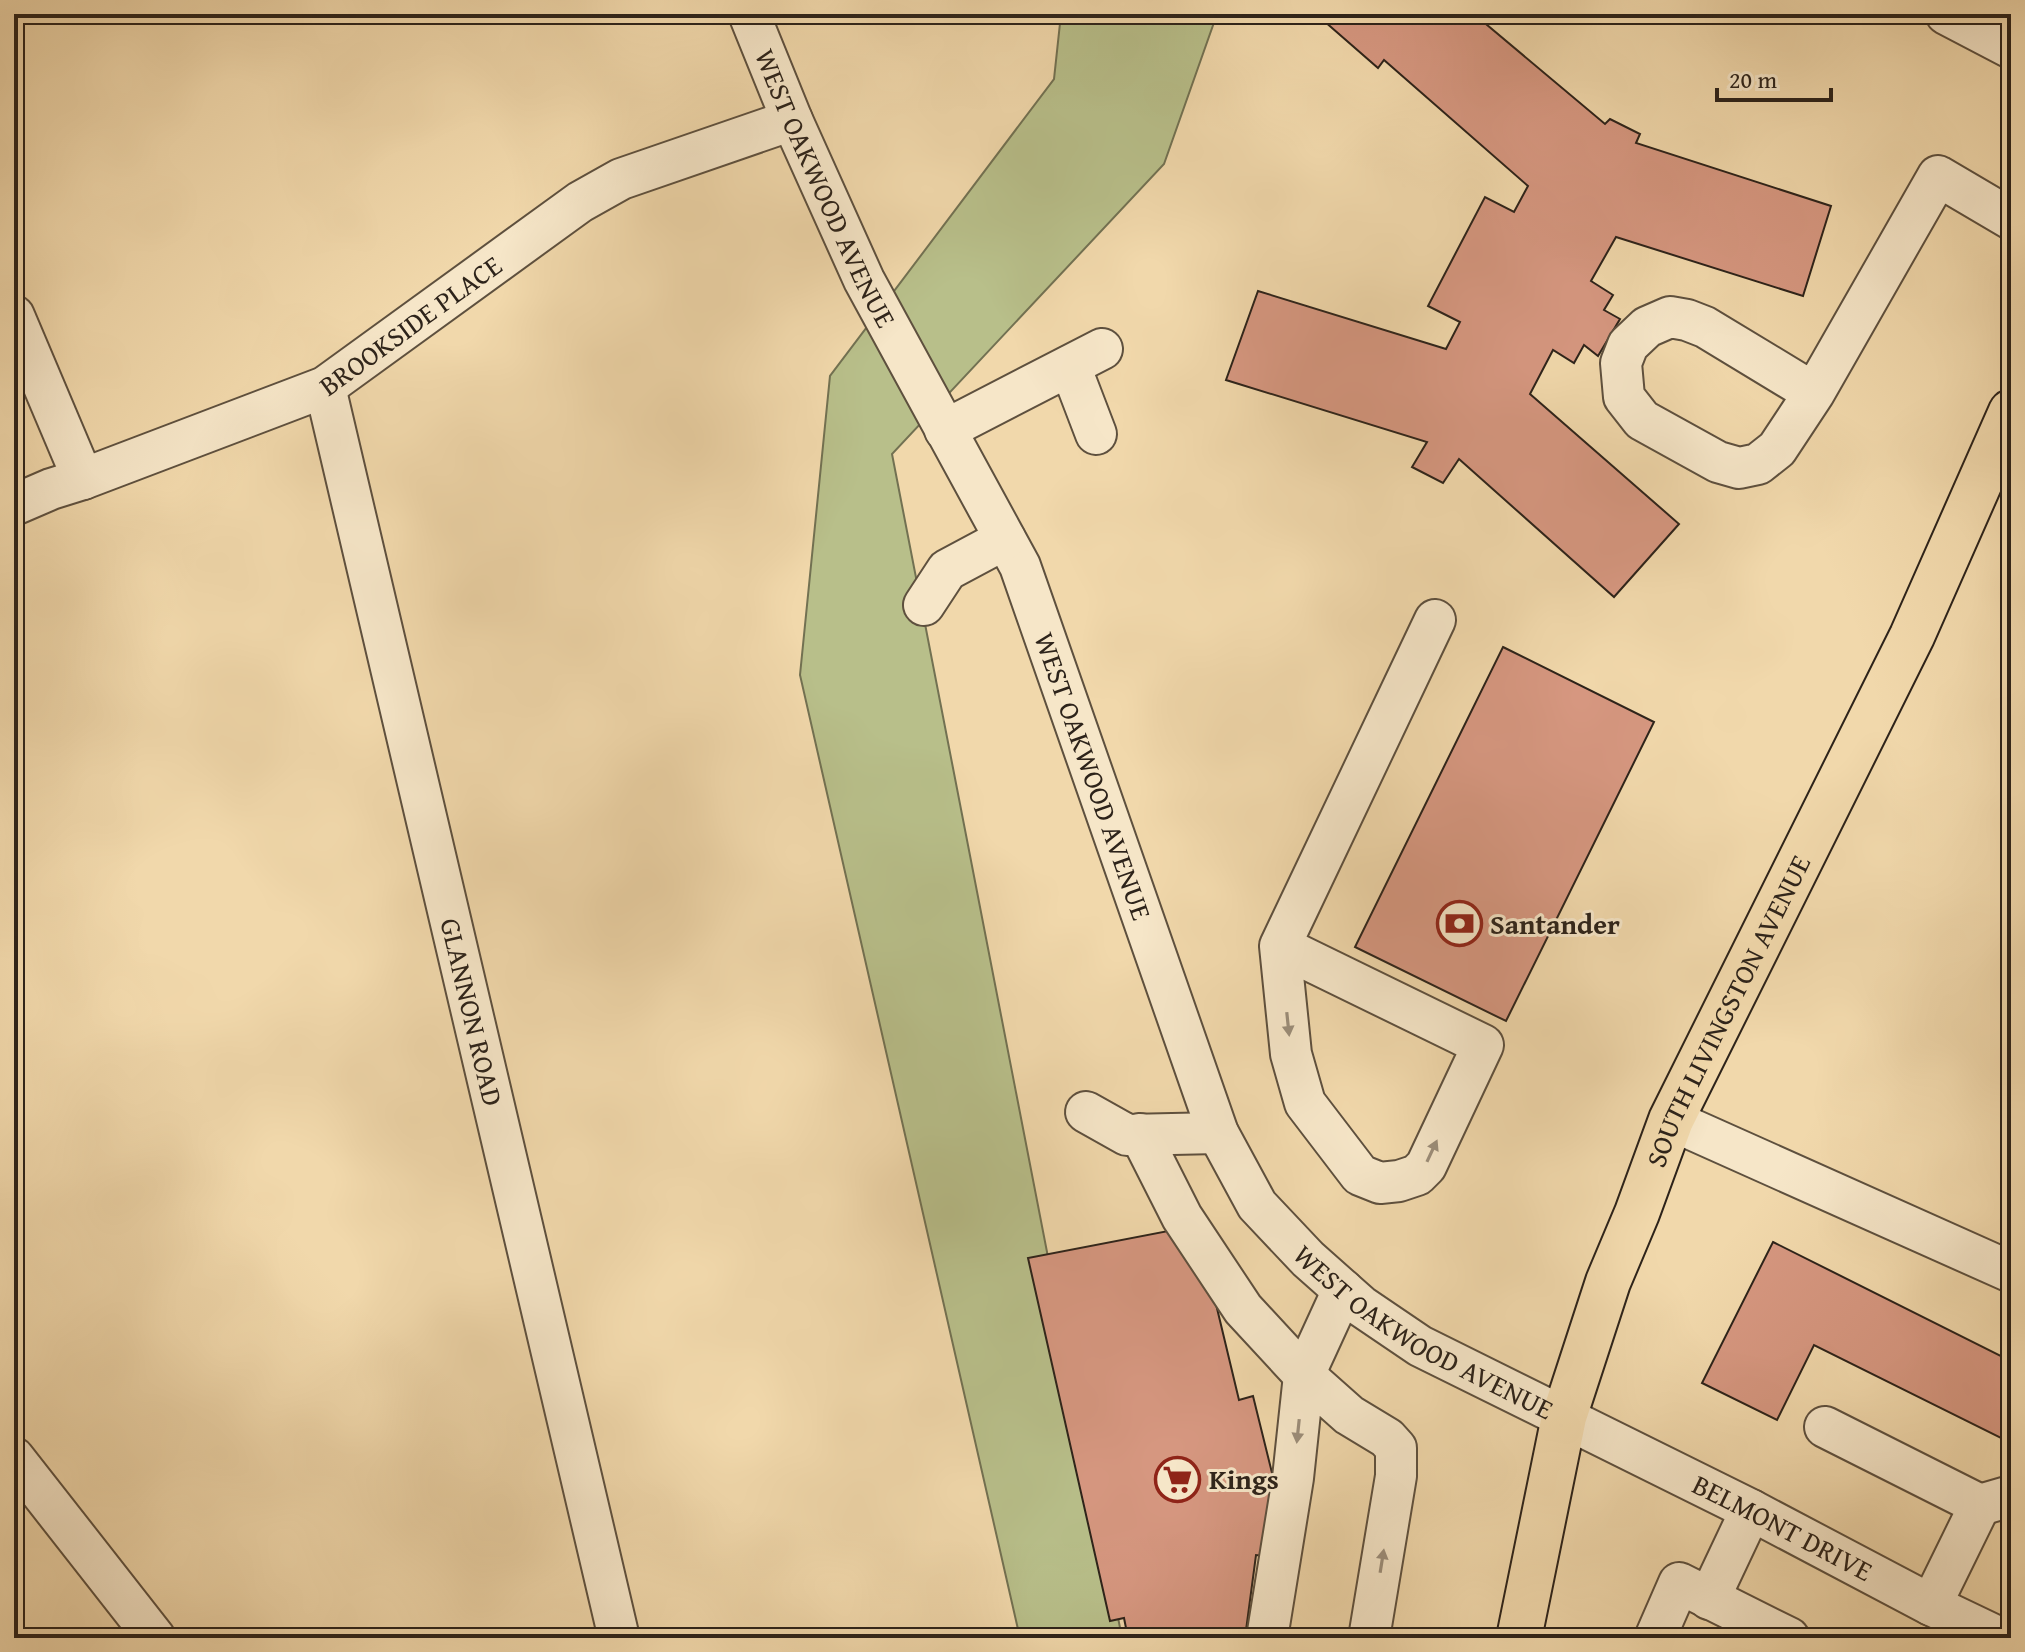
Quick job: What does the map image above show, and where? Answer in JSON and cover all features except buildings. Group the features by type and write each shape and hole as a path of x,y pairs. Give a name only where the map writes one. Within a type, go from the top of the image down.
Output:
{"main road":[{"name":"SOUTH LIVINGSTON AVENUE","path":"1519,1638 1564,1417 1608,1282 1671,1120 1912,636 2011,412"}],"street":[{"name":"WEST OAKWOOD AVENUE","path":"749,14 792,120 864,280 1020,566 1218,1133 1257,1205 1308,1259 1361,1306 1420,1346 1564,1417"},
{"path":"1961,18 2011,48"},
{"name":"BROOKSIDE PLACE","path":"14,505 325,387 580,202 621,179 792,120"},
{"path":"1814,393 1705,327 1670,317 1647,327 1628,345 1621,363 1624,397 1642,420 1718,462 1739,468 1758,464 1777,449 1814,393 1938,176 2011,219"},
{"path":"14,316 83,479"},
{"path":"945,430 1086,357 1096,434"},
{"name":"GLANNON ROAD","path":"325,387 619,1638"},
{"path":"924,605 947,570 1005,539"},
{"path":"1280,946 1483,1045 1426,1166 1417,1175 1380,1183 1360,1175 1305,1103 1291,1054 1280,946 1435,620"},
{"path":"1086,1112 1127,1135 1218,1133"},
{"path":"1671,1120 2011,1272"},
{"path":"1140,1134 1182,1217 1243,1309 1304,1375 1349,1415 1387,1438 1396,1448 1396,1476 1369,1638"},
{"path":"1267,1638 1293,1478 1304,1375 1343,1290"},
{"name":"BELMONT DRIVE","path":"1564,1417 1751,1510 1931,1605 1976,1633"},
{"path":"1825,1427 1995,1501 1931,1605"},
{"path":"14,1458 155,1638"},
{"path":"1709,1599 1751,1510"},
{"path":"1655,1638 1679,1583 1789,1638"}],"green space":[{"path":"1061,14 1217,14 1164,164 892,454 1122,1638 1020,1638 800,675 830,376 1054,79"}],"place":[{"name":"Santander","path":"1459,924"},
{"name":"Kings","path":"1178,1479"}]}
